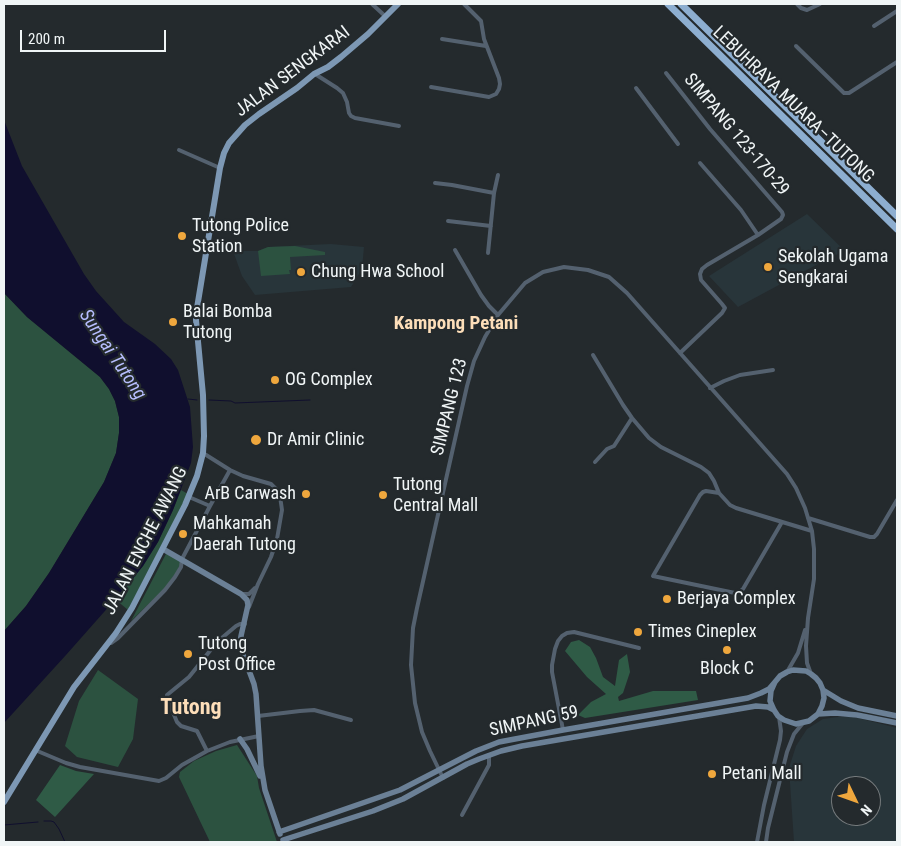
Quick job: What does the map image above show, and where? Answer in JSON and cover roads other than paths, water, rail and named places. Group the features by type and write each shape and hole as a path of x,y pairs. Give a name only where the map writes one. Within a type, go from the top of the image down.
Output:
{"highway":[{"name":"LEBUHRAYA MUARA–TUTONG","path":"668,4 897,229"},
{"name":"LEBUHRAYA MUARA–TUTONG","path":"681,4 897,216"}],"main road":[{"name":"JALAN SENGKARAI","path":"196,320 199,290 220,168 229,143 245,125 314,74 328,67 341,57 368,34 398,4"},
{"name":"JALAN ENCHE AWANG","path":"4,802 74,687 106,646 132,608 189,497 203,453 203,395 196,320"}],"street":[{"path":"372,4 385,16"},
{"path":"431,87 489,97 496,94 499,89 499,78 486,46 481,21 464,4"},
{"path":"796,4 807,10 820,4"},
{"path":"874,26 897,11"},
{"path":"442,39 486,46"},
{"path":"796,46 844,93 850,93 897,62"},
{"name":"SIMPANG 123-170-29","path":"666,73 710,129 782,212 783,216 781,219 758,235"},
{"path":"314,74 343,93 351,116 399,126"},
{"path":"636,88 678,144"},
{"path":"179,150 220,168"},
{"path":"680,353 722,313 724,308 701,280 700,274 702,269 758,235 741,210 700,163"},
{"path":"488,254 494,193 498,174"},
{"path":"434,183 494,193"},
{"path":"448,221 491,226"},
{"path":"455,250 480,294 498,315"},
{"name":"SIMPANG 123","path":"443,778 422,732 415,702 411,665 413,628 467,386 474,361 498,315 525,283 544,272 564,266 588,270 609,277 627,292 787,474 796,488 812,530 814,549 814,580 808,618 806,656 811,674"},
{"path":"593,354 632,418 649,438 661,447 709,473 719,493 730,505 812,530"},
{"path":"710,388 740,375 773,370"},
{"path":"595,462 607,449 614,446 632,418"},
{"path":"203,453 230,470 270,484 280,496 282,510 278,539 247,613 240,644 254,684 262,780"},
{"path":"106,646 118,638 165,590 181,567 182,559 230,470"},
{"path":"719,493 706,491 700,495 653,576 735,593 739,592 743,589 782,522"},
{"path":"189,497 210,506"},
{"path":"808,518 874,537 897,500"},
{"path":"163,549 241,594 248,603 247,613"},
{"path":"241,594 250,594 258,584"},
{"name":"SIMPANG 123","path":"787,672 798,653 808,618"},
{"path":"207,751 197,731 181,726 177,722 167,695 189,677 216,642 236,626 244,624"},
{"path":"563,730 552,672 555,649 562,636 567,632 574,632 639,648"},
{"path":"757,842 781,731 778,716 770,701 771,691 780,676 787,672 800,670 816,678 823,690 824,698 818,714 814,718 796,724 790,723 778,716"},
{"name":"SIMPANG 59","path":"279,832 400,790 476,751 499,742 748,698 769,689 775,682"},
{"path":"823,690 841,701 858,708 897,716"},
{"name":"SIMPANG 59","path":"283,841 403,799 467,764 489,755 522,746 756,706 768,707 774,710"},
{"path":"258,716 314,710 351,720"},
{"path":"818,714 857,715 897,723"},
{"path":"766,842 786,752 794,734 803,723"},
{"path":"35,750 80,768 159,781 166,778 182,764 207,751 240,739 259,736"},
{"path":"240,739 248,749 262,780 283,841"},
{"name":"SIMPANG 59","path":"462,815 489,765 489,755"}],"water":[{"name":"Sungai Tutong","path":"4,120 22,166 84,274 96,291 124,322 155,344 171,359 178,370 190,407 193,447 191,463 173,510 158,542 143,566 4,723 4,631 26,606 49,573 104,482 116,453 119,417 115,401 100,377 27,317 4,293"}],"waterway":[{"path":"188,399 197,400"},
{"path":"209,400 231,401 235,403 310,400"},
{"path":"44,821 54,822 65,842"},
{"path":"4,825 38,822"}],"place":[{"name":"Tutong Police Station","path":"182,236"},
{"name":"Sekolah Ugama Sengkarai","path":"768,267"},
{"name":"Chung Hwa School","path":"301,272"},
{"name":"Balai Bomba Tutong","path":"173,322"},
{"name":"OG Complex","path":"275,380"},
{"name":"Dr Amir Clinic","path":"256,440"},
{"name":"ArB Carwash","path":"306,494"},
{"name":"Tutong Central Mall","path":"383,495"},
{"name":"Mahkamah Daerah Tutong","path":"183,534"},
{"name":"Berjaya Complex","path":"667,599"},
{"name":"Times Cineplex","path":"638,632"},
{"name":"Block C","path":"727,650"},
{"name":"Tutong Post Office","path":"188,654"},
{"name":"Petani Mall","path":"712,774"}],"district":[{"name":"Kampong Petani","path":"456,324"},
{"name":"Tutong","path":"191,708"}]}
